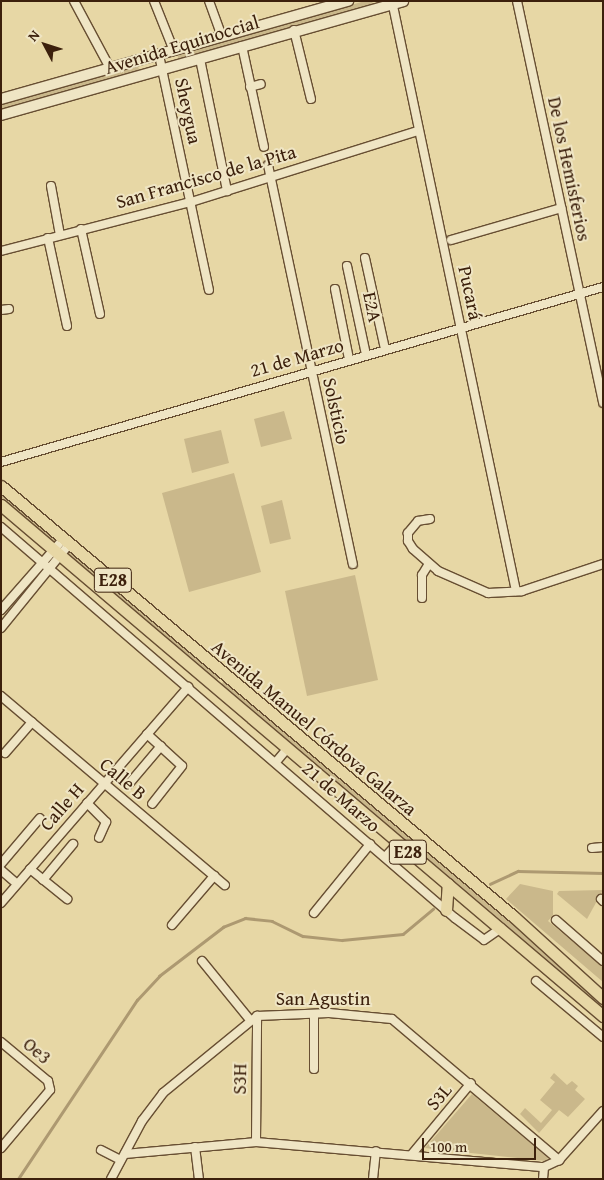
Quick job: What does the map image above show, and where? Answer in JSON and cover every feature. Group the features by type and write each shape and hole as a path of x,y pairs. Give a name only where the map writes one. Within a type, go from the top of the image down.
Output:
{"main road":[{"name":"Avenida Equinoccial","path":"1,99 348,1"},
{"name":"Avenida Equinoccial","path":"1,115 396,2"},
{"name":"Avenida Manuel Córdova Galarza","path":"1,486 470,876 603,998"},
{"name":"Avenida Manuel Córdova Galarza","path":"1,505 603,1016"},
{"path":"215,686 225,674"},
{"path":"446,910 448,884"}],"street":[{"path":"74,1 110,68"},
{"path":"154,1 174,51"},
{"path":"209,1 222,37"},
{"name":"De los Hemisferios","path":"516,1 603,403"},
{"name":"Pucará","path":"396,2 418,131 516,591"},
{"path":"294,30 311,99"},
{"path":"242,46 264,147"},
{"name":"Sheygua","path":"159,55 209,290"},
{"path":"200,59 228,191"},
{"path":"250,87 261,84"},
{"name":"San Francisco de la Pita","path":"1,251 191,202 418,131"},
{"name":"Solsticio","path":"268,165 310,371 353,564"},
{"path":"51,186 60,235"},
{"path":"451,240 561,208"},
{"path":"81,229 100,314"},
{"path":"48,238 66,326"},
{"path":"365,258 385,349"},
{"name":"E2A","path":"347,266 366,354"},
{"name":"21 de Marzo","path":"1,462 366,354 603,287"},
{"path":"335,289 349,360"},
{"path":"430,519 418,521 408,533 408,541 430,564 488,593 516,591 603,564"},
{"name":"21 de Marzo","path":"1,527 446,910 484,940 501,928"},
{"path":"1,628 50,569 57,553 67,541"},
{"path":"10,618 1,610 41,561 57,553"},
{"path":"422,598 422,575 430,564"},
{"name":"Calle H","path":"1,903 188,686"},
{"name":"Calle B","path":"1,696 225,886"},
{"path":"5,753 32,722"},
{"path":"147,734 182,766 152,804"},
{"path":"128,785 161,746"},
{"name":"21 de Marzo","path":"276,762 287,749"},
{"path":"87,802 106,822 99,838"},
{"path":"1,864 40,818"},
{"name":"21 de Marzo","path":"385,857 398,843"},
{"path":"43,880 73,844"},
{"path":"314,913 370,844"},
{"path":"592,848 603,848"},
{"path":"30,869 67,899"},
{"path":"1,870 17,884"},
{"path":"172,925 214,876"},
{"path":"556,920 603,961"},
{"path":"202,962 254,1019"},
{"path":"536,981 603,1037"},
{"path":"314,1014 314,1069"},
{"name":"San Agustin","path":"111,1179 142,1121 163,1093 254,1019 314,1014 392,1019 471,1083 559,1160"},
{"name":"S3H","path":"254,1019 256,1142"},
{"name":"Oe3","path":"1,1042 50,1086 50,1090 1,1148"},
{"name":"S3L","path":"412,1154 471,1083"},
{"path":"101,1150 123,1157 194,1147 256,1142 412,1154 544,1167 559,1160 603,1111"},
{"path":"194,1147 199,1179"},
{"path":"373,1179 376,1151"},
{"path":"543,1179 544,1167"}],"shaded area":[{"path":"365,1 372,1 373,5 179,60 177,54"},
{"path":"138,65 139,71 1,109 1,104"},
{"path":"284,411 292,439 261,447 254,419"},
{"path":"221,430 229,463 192,473 184,439"},
{"path":"234,473 261,572 189,592 162,493"},
{"path":"1,491 58,540 55,544 1,500"},
{"path":"282,500 291,539 270,544 261,506"},
{"path":"66,550 83,561 221,675 216,681 65,552"},
{"path":"355,575 378,680 307,696 285,591"},
{"path":"225,679 400,830 497,908 603,1003 603,1011 503,922 221,685"},
{"path":"520,884 553,891 553,915 548,921 603,967 603,982 506,899"},
{"path":"603,890 587,919 557,894 559,891"},
{"path":"554,1073 567,1085 572,1081 578,1086 575,1090 585,1099 568,1117 559,1110 539,1133 520,1114 525,1108 541,1123 552,1110 540,1100 555,1082 550,1078"},
{"path":"472,1094 548,1158 546,1161 425,1148"}],"waterway":[{"path":"490,884 518,871 603,873"},
{"path":"18,1179 137,1000 159,976 223,927 245,918 272,921 303,936 342,940 403,934 433,909"}]}
